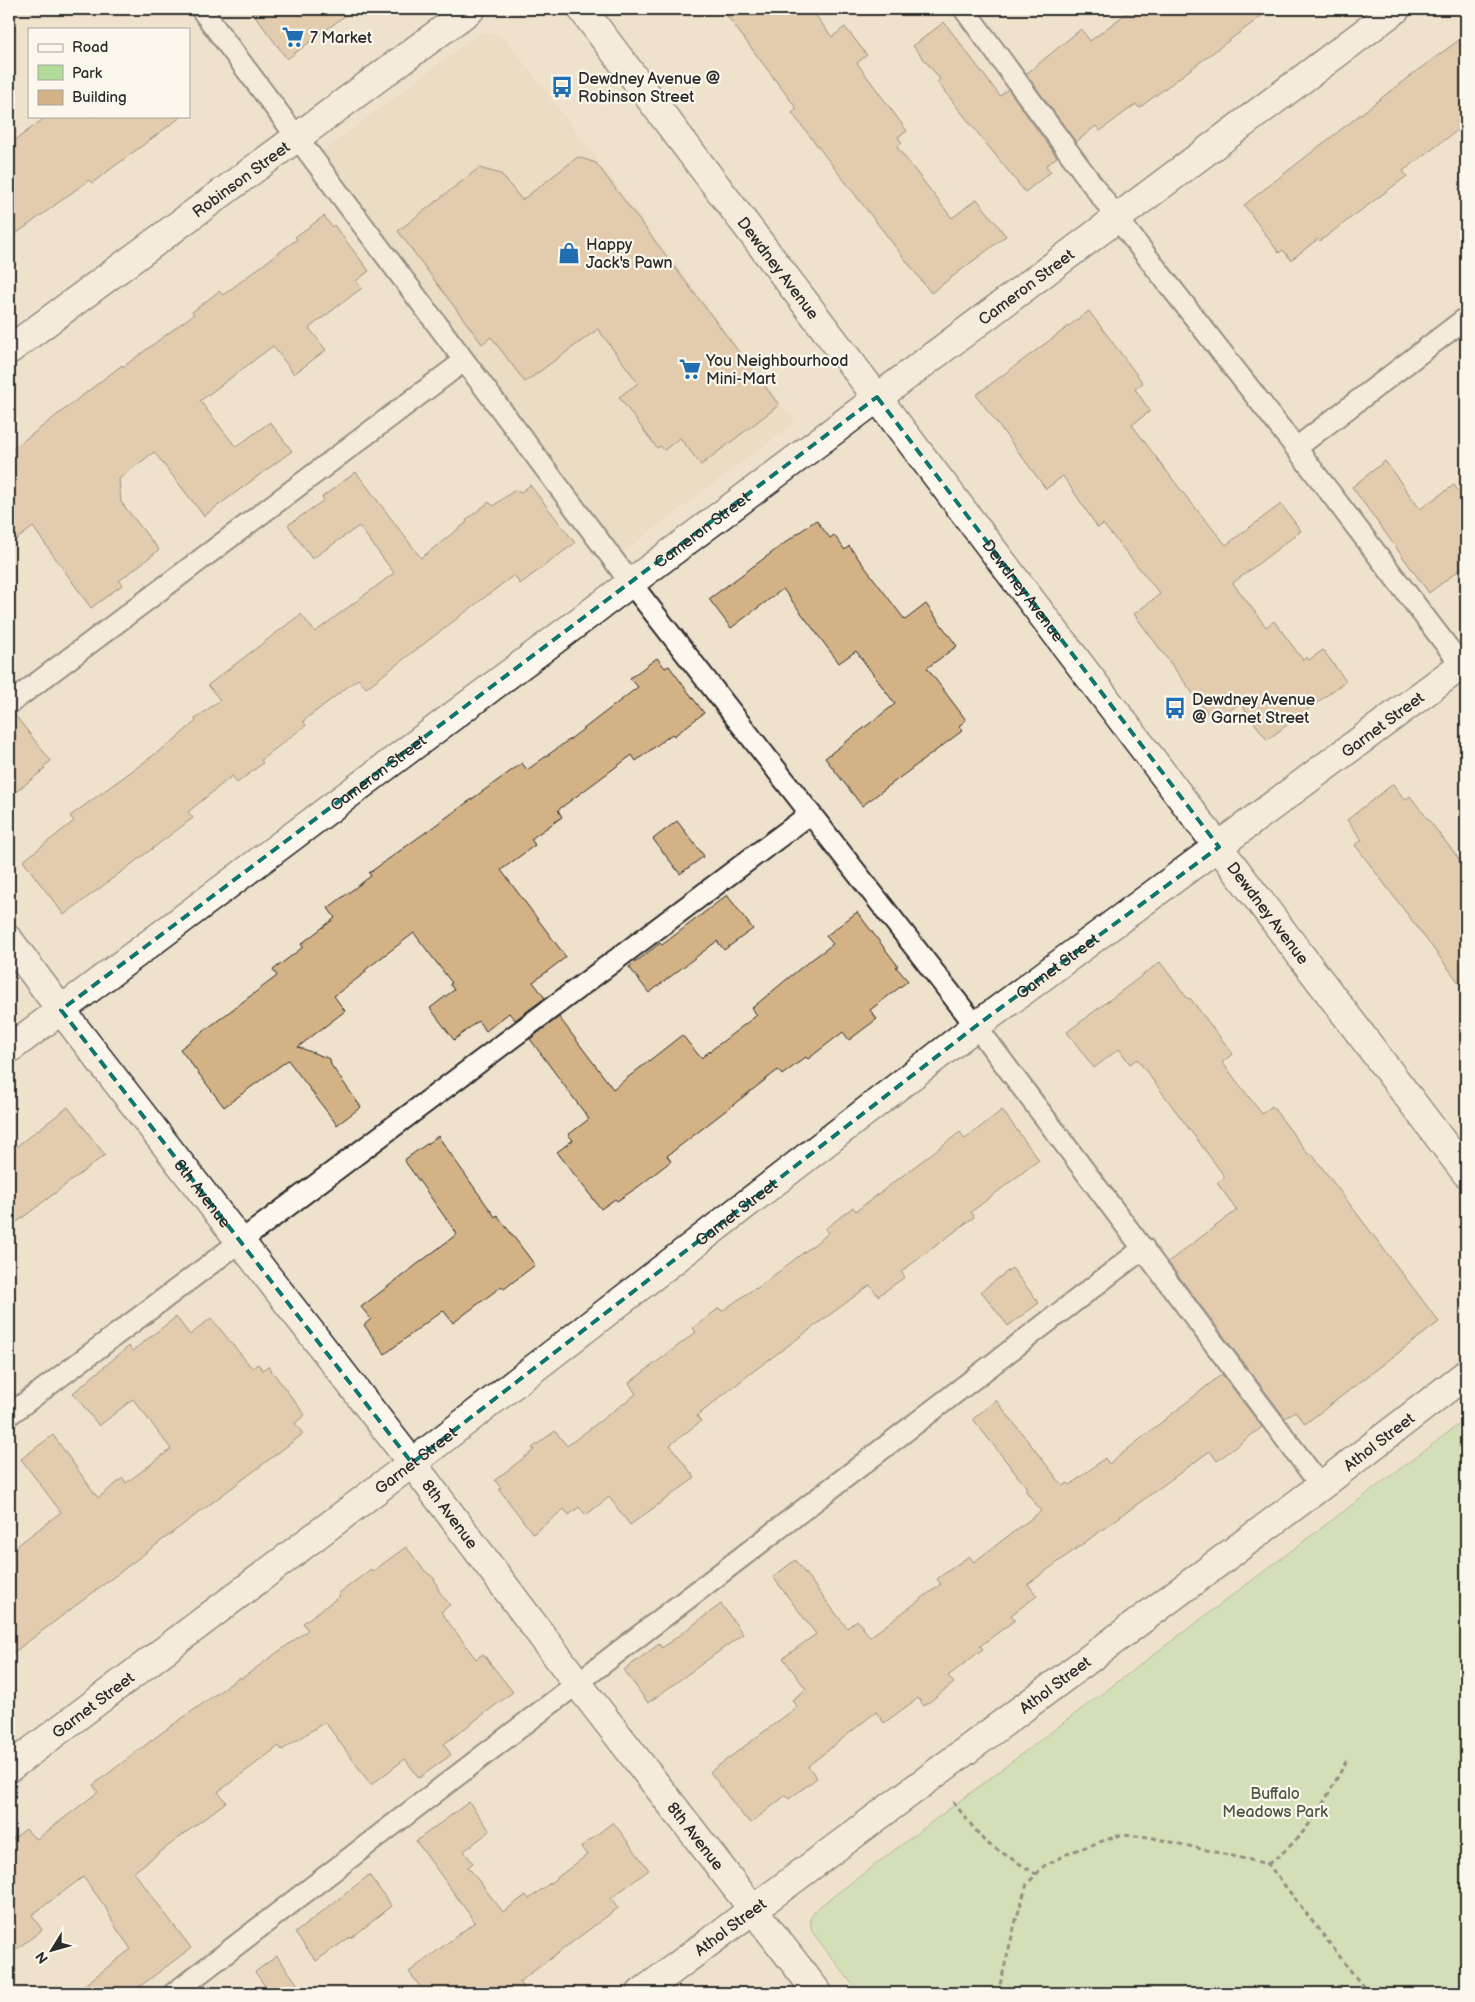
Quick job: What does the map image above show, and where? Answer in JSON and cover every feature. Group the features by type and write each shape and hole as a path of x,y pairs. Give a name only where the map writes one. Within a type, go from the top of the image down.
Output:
{"street":[{"name":"Robinson Street","path":"9,350 471,9"},
{"name":"Dewdney Avenue","path":"582,9 1466,1173"},
{"name":"Cameron Street","path":"9,1049 1396,9"},
{"name":"Garnet Street","path":"9,1768 412,1463 976,1026 1465,666"},
{"name":"8th Avenue","path":"9,940 61,1010 412,1463 578,1684 818,1993"},
{"name":"Athol Street","path":"641,1993 1321,1486 1466,1374"}],"lane":[{"path":"201,9 630,582 976,1026 1321,1486"},
{"path":"964,9 1117,218 1465,666"},
{"path":"1296,448 1466,318"},
{"path":"9,704 464,361"},
{"path":"9,1415 810,814"},
{"path":"174,1993 1144,1248"}],"path":[{"path":"1268,1864 1283,1853 1305,1831 1319,1812 1348,1758"},
{"path":"932,1776 985,1842 1036,1874"},
{"path":"998,1993 1027,1884 1044,1866 1071,1852 1120,1835 1149,1837 1268,1864 1368,1993"}],"highlighted area":[{"path":"877,397 1219,847 976,1026 412,1463 61,1010"}],"shaded area":[{"path":"484,32 506,39 795,422 622,553 321,153 477,35"}],"green space":[{"name":"Buffalo Meadows Park","path":"1466,1419 1466,1993 859,1993 812,1932 810,1919 815,1910"}],"building":[{"name":"7 Market","path":"250,9 354,9 287,59"},
{"path":"722,9 811,9 832,37 845,27 867,55 857,63 907,131 898,137 902,143 897,147 952,218 977,199 1006,236 931,293 792,113 797,109"},
{"path":"1132,9 1271,9 1139,108 1136,104 1100,131 1096,126 1076,142 1026,74 1081,29 1090,41"},
{"path":"944,22 1000,96 1008,89 1057,157 1046,166 1051,172 1025,192 937,82 940,79 913,46"},
{"path":"1466,35 1466,124 1403,171 1407,176 1320,241 1318,239 1291,260 1283,250 1279,253 1244,205 1411,75"},
{"path":"44,118 179,118 92,183 89,180 9,239 9,145"},
{"path":"578,157 596,163 779,405 701,465 680,438 664,450 660,446 657,448 619,397 638,383 598,329 525,382 491,337 482,344 398,231 479,168 501,174 522,200"},
{"path":"324,216 332,227 334,225 369,271 356,281 362,288 309,328 326,350 294,374 273,346 200,401 236,447 270,422 292,451 204,516 154,452 119,479 121,502 159,550 119,581 122,585 91,608 33,527 9,545 9,452 122,365 123,367 194,314 192,312 219,291 223,295"},
{"path":"1089,311 1143,383 1135,389 1150,411 1132,425 1180,489 1226,545 1281,504 1301,531 1233,583 1266,627 1274,621 1303,660 1307,657 1309,660 1323,650 1346,681 1267,740 1240,703 1214,722 1134,614 1160,594 1103,524 1098,528 1063,476 1046,489 976,395"},
{"path":"1385,461 1420,509 1454,485 1466,502 1466,565 1429,593 1352,487"},
{"path":"356,472 421,558 489,502 493,506 516,489 520,493 530,485 575,543 520,584 514,575 366,688 358,679 303,721 306,725 261,760 263,763 237,783 232,776 188,812 193,818 64,915 23,861 74,821 70,816 173,741 196,721 195,719 220,700 208,685 301,614 315,632 394,573 359,526 312,559 288,525 324,500 322,497"},
{"path":"816,520 830,538 834,535 845,550 849,546 905,620 926,604 957,646 927,668 966,720 959,726 962,731 862,806 825,758 895,704 856,651 839,663 783,589 731,628 709,599"},
{"path":"657,658 665,668 669,666 704,713 636,761 632,755 558,810 562,817 531,839 535,845 501,870 566,957 533,982 545,998 515,1020 509,1013 486,1031 478,1021 454,1040 430,1008 454,990 450,984 452,983 414,933 334,996 345,1011 298,1047 330,1059 331,1065 361,1107 337,1125 288,1060 224,1107 180,1049 277,976 273,970 303,947 301,944 335,918 328,908 371,876 369,873 522,763 527,770 573,737 638,687 630,678"},
{"path":"14,714 51,761 43,767 45,769 9,797 9,716"},
{"path":"1393,784 1405,800 1410,796 1466,868 1466,992 1355,845 1362,840 1347,820"},
{"path":"677,821 704,856 680,874 653,839"},
{"path":"727,895 753,929 724,950 717,941 649,993 629,967 660,943 662,945"},
{"path":"857,912 908,981 870,1010 877,1019 849,1040 843,1032 808,1059 806,1057 782,1075 778,1070 667,1156 671,1161 638,1187 601,1209 557,1152 573,1140 568,1135 589,1119 530,1039 559,1017 613,1089 682,1035 701,1058 757,1015 752,1008 833,944 826,936"},
{"path":"1160,962 1233,1054 1222,1062 1262,1114 1272,1106 1309,1155 1311,1153 1439,1322 1305,1424 1295,1411 1285,1418 1168,1262 1237,1210 1217,1183 1225,1177 1137,1059 1130,1064 1119,1049 1094,1068 1067,1032"},
{"path":"68,1107 105,1155 9,1228 9,1152"},
{"path":"1002,1110 1039,1160 971,1212 974,1217 901,1272 905,1277 878,1296 870,1285 751,1373 697,1416 701,1421 670,1445 695,1478 630,1525 609,1497 586,1515 579,1507 569,1515 564,1509 533,1534 499,1489 501,1488 495,1480 555,1431 567,1446 636,1394 629,1383 696,1332 693,1328 719,1308 722,1311 756,1289 829,1233 825,1229 853,1207 856,1211 960,1132 965,1139"},
{"path":"438,1136 495,1217 497,1215 535,1265 504,1289 502,1286 453,1323 443,1310 385,1354 364,1325 371,1319 361,1307 457,1234 404,1160"},
{"path":"1012,1268 1039,1303 1008,1326 981,1291"},
{"path":"176,1317 190,1335 211,1318 252,1368 258,1364 263,1370 268,1366 305,1415 295,1423 303,1434 9,1656 9,1552 61,1512 21,1459 53,1435 98,1498 123,1478 126,1483 171,1449 133,1399 99,1426 73,1393 129,1346 132,1351"},
{"path":"1222,1374 1262,1427 1217,1461 1210,1451 1028,1584 1037,1596 1011,1615 1015,1620 980,1646 983,1649 948,1676 954,1683 924,1706 918,1698 884,1723 876,1712 808,1766 817,1778 789,1799 786,1795 751,1823 743,1816 710,1772 797,1707 792,1700 806,1689 783,1658 816,1634 773,1577 795,1560 847,1628 857,1620 870,1637 941,1584 937,1579 969,1556 974,1562 1041,1511 1025,1490 1027,1488 973,1419 996,1400 1063,1486 1068,1483 1070,1485 1105,1458 1109,1464"},
{"path":"406,1547 424,1570 434,1578 439,1591 450,1605 441,1612 476,1659 483,1654 513,1692 444,1744 451,1755 419,1778 405,1759 371,1785 325,1722 282,1750 279,1746 218,1792 226,1802 134,1872 191,1948 131,1993 74,1993 131,1949 118,1931 104,1905 83,1877 32,1915 42,1930 9,1955 9,1842 26,1829 37,1839 98,1792 93,1785 160,1734 240,1677 241,1679 308,1630 303,1623 340,1596 338,1594 371,1569 373,1571"},
{"path":"721,1604 743,1634 648,1703 624,1670 659,1644 662,1648"},
{"path":"469,1802 490,1831 464,1851 473,1863 468,1867 503,1912 526,1895 529,1899 587,1855 581,1847 613,1822 649,1870 611,1898 618,1908 519,1982 527,1993 425,1993 409,1972 475,1922 416,1841"},
{"path":"369,1875 392,1906 351,1938 316,1961 295,1933"},
{"path":"277,1956 304,1993 270,1993 255,1972"}],"place":[{"name":"7 Market","path":"293,37"},
{"name":"Dewdney Avenue @ Robinson Street","path":"562,87"},
{"name":"Happy Jack's Pawn","path":"569,253"},
{"name":"You Neighbourhood Mini-Mart","path":"690,369"},
{"name":"Dewdney Avenue @ Garnet Street","path":"1175,708"}]}
